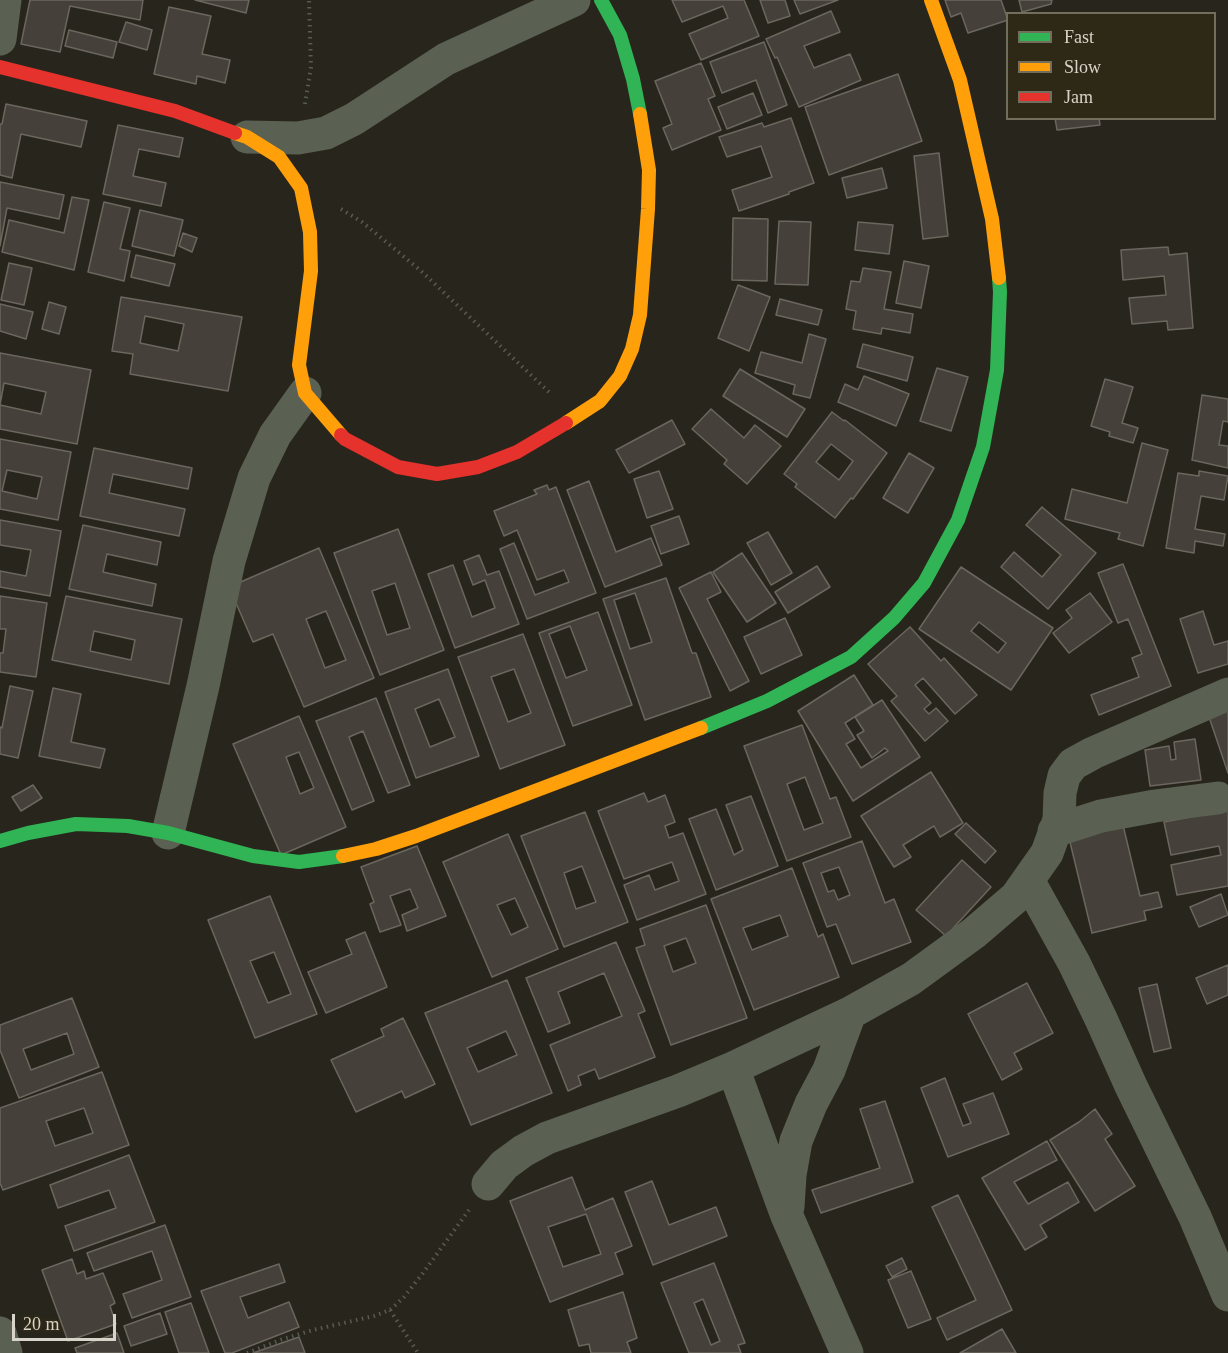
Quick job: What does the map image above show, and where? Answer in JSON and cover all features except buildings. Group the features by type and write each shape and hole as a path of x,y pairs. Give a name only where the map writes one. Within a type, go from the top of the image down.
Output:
{"street":[{"path":"0,39 5,0"},
{"path":"247,136 298,138 326,133 354,119 446,59 574,0"},
{"path":"0,67 175,111 247,136 279,157 301,188 310,232 311,271 299,365 305,393 345,440 398,467 436,474 478,467 508,456 574,418 600,401 620,376 632,350 640,315 649,170 633,79 620,35 601,0"},
{"path":"0,841 76,824 128,825 168,832 252,856 299,862 330,859 376,849 416,836 654,747 766,701 851,657 894,618 924,583 958,520 983,447 997,370 1000,292 992,219 960,80 931,0"},
{"path":"168,832 203,686 229,561 254,478 275,435 305,393"},
{"path":"488,1184 504,1165 547,1138 678,1091 733,1068 850,1013 912,979 974,933 1016,897 1047,853 1059,819 1060,793 1064,776 1073,764 1228,694"},
{"path":"1054,831 1101,816 1218,798"},
{"path":"1028,880 1074,963 1195,1216 1228,1294"},
{"path":"787,1216 790,1175 796,1141 811,1104 829,1070 850,1013"},
{"path":"733,1068 787,1216 847,1353"},
{"path":"0,1333 6,1353"}],"path":[{"path":"298,138 311,67 309,0"},
{"path":"301,188 327,200 362,222 420,270 532,375 574,418"},
{"path":"247,1353 283,1339 390,1310 423,1273 488,1184"},
{"path":"390,1310 418,1353"}],"traffic: fast":[{"path":"601,0 620,35 633,79 640,114"},
{"path":"701,728 767,701 851,657 894,618 924,583 958,520 983,447 997,370 999,278"},
{"path":"0,841 76,824 128,826 168,833 253,856 299,862 343,856"}],"traffic: slow":[{"path":"931,0 960,80 992,219 999,278"},
{"path":"566,423 600,401 620,376 632,349 640,315 648,209 649,170 640,114"},
{"path":"235,133 247,137 279,157 301,188 310,232 311,271 299,365 305,393 341,435"},
{"path":"343,856 376,849 416,836 701,728"}],"traffic: jam":[{"path":"0,67 175,111 235,133"},
{"path":"341,435 398,467 437,474 478,467 517,452 566,423"}]}
